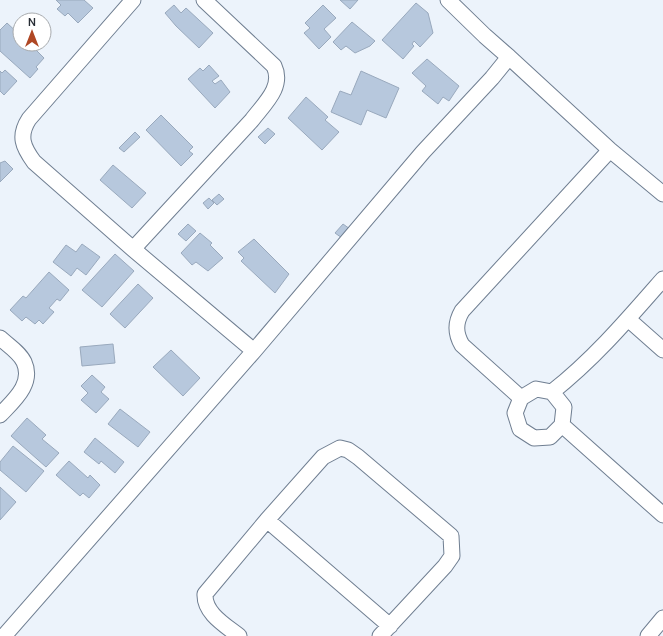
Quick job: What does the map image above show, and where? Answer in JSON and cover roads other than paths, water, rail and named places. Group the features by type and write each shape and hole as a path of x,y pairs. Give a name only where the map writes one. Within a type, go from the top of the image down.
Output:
{"street":[{"path":"133,0 24,126 22,137 26,150 34,162 133,249 254,351"},
{"path":"133,249 252,120 275,88 278,79 274,66 204,0"},
{"path":"448,0 485,36 610,150 663,194"},
{"path":"4,636 254,351 423,152 492,78 509,57"},
{"path":"521,398 462,345 458,338 456,329 458,318 462,311 610,150"},
{"path":"552,392 576,373 628,319 663,279"},
{"path":"628,319 663,350"},
{"path":"0,338 18,354 24,362 27,378 23,390 0,415"},
{"path":"536,389 552,392 564,406 562,425 550,436 534,438 520,428 515,413 521,398 536,389"},
{"path":"562,425 663,515"},
{"path":"239,636 209,611 204,601 205,594 267,520 323,456 340,448 348,450 358,456 451,536 452,556 445,566 385,631 267,520"},
{"path":"648,636 663,618"}]}
